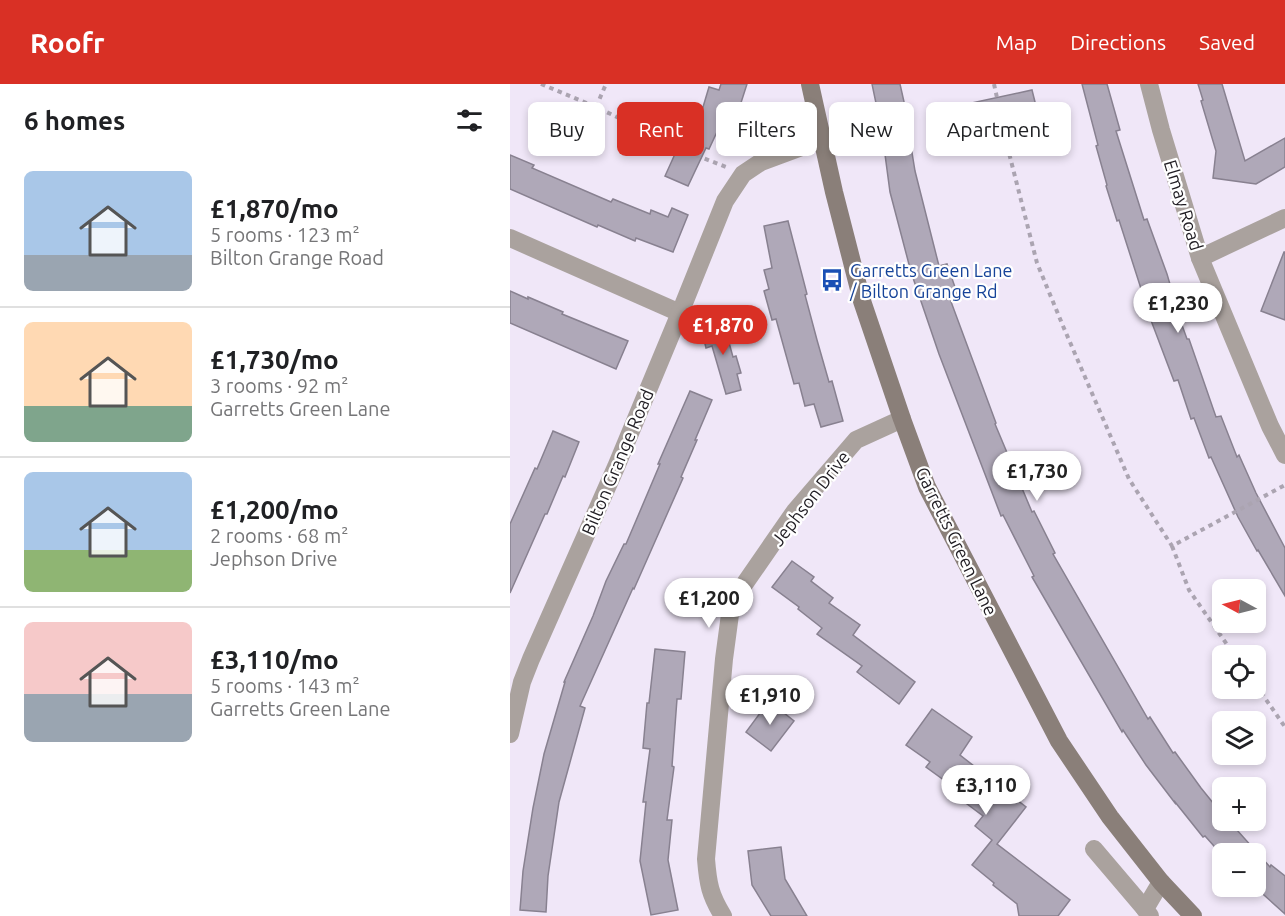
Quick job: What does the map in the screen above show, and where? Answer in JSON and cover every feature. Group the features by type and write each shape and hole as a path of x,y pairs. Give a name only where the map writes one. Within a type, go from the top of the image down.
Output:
{"street":[{"name":"Garretts Green Lane","path":"810,84 834,192 862,301 927,487 1059,741 1110,817 1161,882 1193,916"},
{"name":"Elmay Road","path":"1149,84 1200,258 1270,426 1285,455"},
{"name":"Bilton Grange Road","path":"510,734 522,682 531,659 616,467 725,201 743,174 761,162 823,139"},
{"path":"1200,258 1285,218"},
{"path":"510,238 681,313"},
{"name":"Jephson Drive","path":"723,916 711,894 706,859 724,659 731,608 741,589 795,511 856,440 902,419"},
{"path":"1094,849 1148,913 1161,882"}],"path":[{"path":"541,84 584,102"},
{"path":"598,102 606,84"},
{"path":"994,84 1009,153 1038,263 1063,326 1129,479 1172,546 1189,590 1227,645"},
{"path":"605,111 698,156 743,174"},
{"path":"1172,546 1285,485"},
{"path":"1266,699 1285,727"}],"building":[{"path":"721,84 747,84 741,102 716,102 716,134 709,149 706,148 704,152 704,104 709,87 719,90"},
{"path":"872,84 900,84 904,102 876,102"},
{"path":"1082,84 1107,84 1120,130 1116,131 1144,220 1147,219 1167,274 1172,291 1170,292 1216,417 1221,416 1237,457 1239,455 1285,548 1285,596 1238,517 1211,457 1209,458 1194,418 1191,419 1178,380 1174,381 1106,186"},
{"path":"1198,84 1222,84 1245,161 1285,138 1285,167 1256,184 1213,178 1216,151"},
{"path":"1032,90 1035,102 976,102"},
{"path":"510,155 534,165 532,168 611,202 613,199 650,214 651,210 668,217 672,208 688,215 673,252 636,238 635,241 598,225 597,227 510,189"},
{"path":"674,156 702,156 688,186 665,176"},
{"path":"885,156 913,156 939,266 947,264 958,296 950,299 995,424 1032,512 1034,511 1055,553 1053,554 1148,719 1150,717 1173,753 1175,752 1212,802 1212,831 1238,831 1249,843 1212,844 1205,836 1203,837 1175,803 1123,730 1122,732 1032,577 1034,576 1003,515 1001,516 939,354 911,272 890,192"},
{"path":"788,221 817,340 843,421 821,427 814,404 805,406 799,383 794,384 776,319 772,320 764,291 769,289 764,270 772,268 764,226"},
{"path":"1285,252 1285,320 1261,311"},
{"path":"510,291 628,341 616,369 510,323"},
{"path":"723,321 733,357 736,356 741,373 737,374 741,390 726,394 712,346 706,348 701,327"},
{"path":"690,391 712,400 681,477 683,478 580,706 585,708 559,802 548,876 546,912 520,910 523,871 533,808 544,754 564,682 606,581 626,544"},
{"path":"553,431 579,442 565,477 563,476 510,593 510,524"},
{"path":"792,561 814,577 811,581 833,598 829,603 860,625 853,635 915,682 899,704 857,672 862,666 817,634 822,628 772,587"},
{"path":"655,649 685,652 681,699 677,699 672,766 674,767 667,820 672,820 668,860 678,910 651,915 640,861 646,802 643,802 650,749 643,748"},
{"path":"769,701 794,721 771,751 746,732"},
{"path":"932,709 972,737 960,755 1026,807 997,844 1070,900 1058,916 1019,916 1017,904 972,865 992,840 975,826 983,816 959,798 963,794 926,767 930,762 906,745"},
{"path":"781,847 785,879 807,916 771,916 752,885 748,851"},
{"path":"1266,863 1285,876 1285,914 1266,897"}],"place":[{"name":"Garretts Green Lane / Bilton Grange Rd","path":"832,280"}]}
